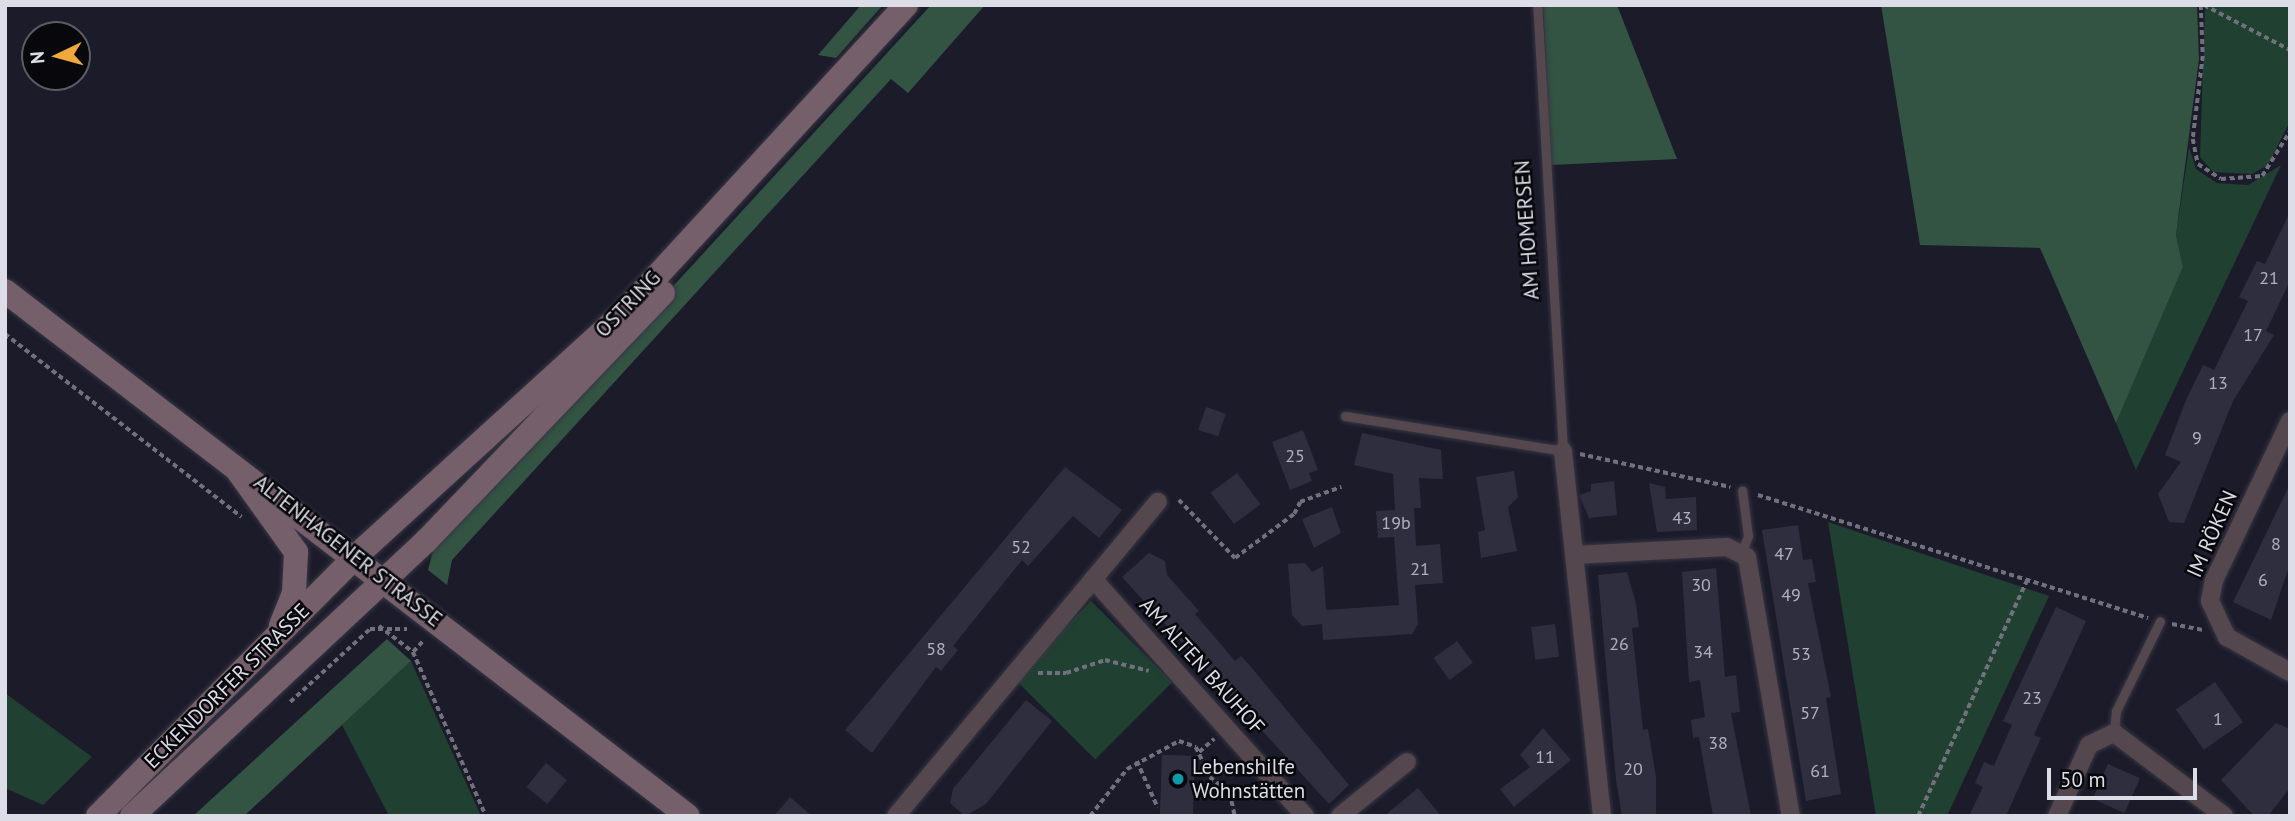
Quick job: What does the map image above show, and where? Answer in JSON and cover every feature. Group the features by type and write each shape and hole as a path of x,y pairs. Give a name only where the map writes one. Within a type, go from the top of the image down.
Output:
{"main road":[{"name":"OSTRING","path":"356,556 621,315 906,5"},
{"name":"OSTRING","path":"384,580 635,325 778,163 881,32"},
{"name":"ALTENHAGENER STRASSE","path":"5,291 228,456 688,816"},
{"path":"228,456 296,552 294,593 278,635"},
{"name":"ECKENDORFER STRASSE","path":"99,816 356,556"},
{"name":"ECKENDORFER STRASSE","path":"132,816 384,580"}],"street":[{"name":"IM RÖKEN","path":"2218,628 2210,601 2214,580 2290,421"},
{"name":"AM HOMERSEN","path":"1563,451 1602,816"},
{"path":"896,816 1158,502"},
{"path":"1573,555 1727,547 1742,551 1750,565 1791,816"},
{"name":"AM ALTEN BAUHOF","path":"1093,579 1304,816"},
{"path":"2218,628 2290,672"},
{"path":"2057,816 2090,745 2114,733 2224,816"},
{"path":"1340,816 1407,762"}],"lane":[{"name":"AM HOMERSEN","path":"1537,5 1563,451"},
{"path":"1345,416 1563,451"},
{"path":"1742,490 1748,536 1742,551"},
{"path":"2114,733 2116,712 2160,621"}],"path":[{"path":"2290,50 2202,5 2203,57 2193,139 2198,164 2221,180 2262,176 2290,131"},
{"path":"5,334 254,527"},
{"path":"1563,451 1742,490 2160,621 2218,628"},
{"path":"1180,500 1235,558 1294,514 1300,502 1341,487"},
{"path":"1918,816 2027,580"},
{"path":"378,626 413,652 486,816"},
{"path":"413,652 425,639"},
{"path":"1021,663 1047,674 1105,660 1149,671 1169,664"},
{"path":"1090,816 1137,761 1172,743 1191,743 1210,777 1230,793 1235,816"},
{"path":"1137,761 1158,808"}],"green space":[{"path":"861,5 883,5 836,58 818,55"},
{"path":"931,5 985,5 908,93 891,79 452,560 447,585 428,570 434,547"},
{"path":"1543,5 1617,5 1677,159 1551,165"},
{"path":"1881,5 2197,5 2199,59 2176,235 2183,267 2116,423 2040,248 1920,245"},
{"path":"2205,5 2290,5 2290,121 2268,165 2252,174 2213,172 2200,157"},
{"path":"2189,147 2196,169 2217,183 2248,185 2281,165 2136,470 2116,423 2183,267 2176,235"},
{"path":"1828,522 2049,596 1947,816 1876,816"},
{"path":"1091,601 1172,682 1095,759 1014,678"},
{"path":"387,639 411,661 244,816 193,816"},
{"path":"411,661 481,816 389,816 342,725"},
{"path":"5,693 92,757 43,805 5,788"}],"building":[{"path":"2290,212 2290,281 2266,331 2274,335 2233,401 2184,523 2169,522 2158,494 2181,462 2165,455 2186,400 2203,365 2214,370 2248,301 2239,297 2257,261 2265,264"},
{"path":"1206,407 1226,414 1218,437 1198,430"},
{"path":"1303,430 1318,470 1309,473 1312,481 1290,490 1272,442"},
{"path":"1362,433 1441,450 1443,479 1419,478 1421,508 1414,508 1416,546 1440,544 1443,583 1415,585 1418,624 1412,634 1323,640 1322,624 1302,626 1292,615 1288,564 1305,563 1312,572 1323,566 1326,610 1399,605 1394,537 1378,538 1376,511 1395,510 1393,474 1354,465"},
{"path":"1065,467 1122,510 1099,538 1073,516 1028,566 1022,560 953,646 958,650 941,671 936,667 872,753 845,730"},
{"path":"1514,471 1518,497 1508,507 1517,551 1481,558 1478,532 1485,530 1476,477"},
{"path":"1237,473 1260,504 1234,524 1211,493"},
{"path":"1614,481 1617,515 1589,518 1579,495 1591,491 1591,484"},
{"path":"1649,483 1665,487 1666,499 1696,497 1697,530 1657,532"},
{"path":"2290,484 2290,564 2271,620 2233,602"},
{"path":"1332,507 1341,533 1314,548 1302,519"},
{"path":"1798,525 1803,560 1812,559 1816,582 1808,583 1831,697 1826,698 1841,794 1806,801 1762,530"},
{"path":"1149,553 1165,561 1167,575 1199,611 1195,614 1235,661 1241,656 1251,667 1349,785 1329,804 1122,577"},
{"path":"1716,568 1725,677 1736,675 1740,712 1731,713 1751,816 1713,816 1699,737 1693,738 1691,720 1705,717 1700,680 1689,682 1682,572"},
{"path":"1627,572 1639,627 1632,628 1643,730 1648,729 1656,777 1656,816 1622,816 1616,780 1598,575"},
{"path":"2056,607 2086,621 2034,735 2041,738 2006,816 1969,816 1983,787 1975,783 1984,762 1994,766 2012,725 2003,721"},
{"path":"1555,624 1559,657 1535,660 1531,627"},
{"path":"1457,641 1473,663 1449,680 1434,658"},
{"path":"2215,682 2243,722 2204,750 2176,710"},
{"path":"1026,700 1052,721 986,804 965,816 950,803 953,789"},
{"path":"2276,723 2290,729 2290,788 2268,816 2254,816 2221,780"},
{"path":"1543,728 1571,760 1514,807 1500,789 1530,767 1520,755"},
{"name":"Lebenshilfe Wohnstätten","path":"1162,755 1195,756 1193,816 1160,815"},
{"path":"546,763 567,780 547,804 526,787"},
{"path":"2108,764 2140,778 2125,813 2093,799"},
{"path":"1418,788 1441,816 1384,816"},
{"path":"790,797 812,816 774,816"}],"place":[{"name":"Lebenshilfe Wohnstätten","path":"1178,779"}]}
